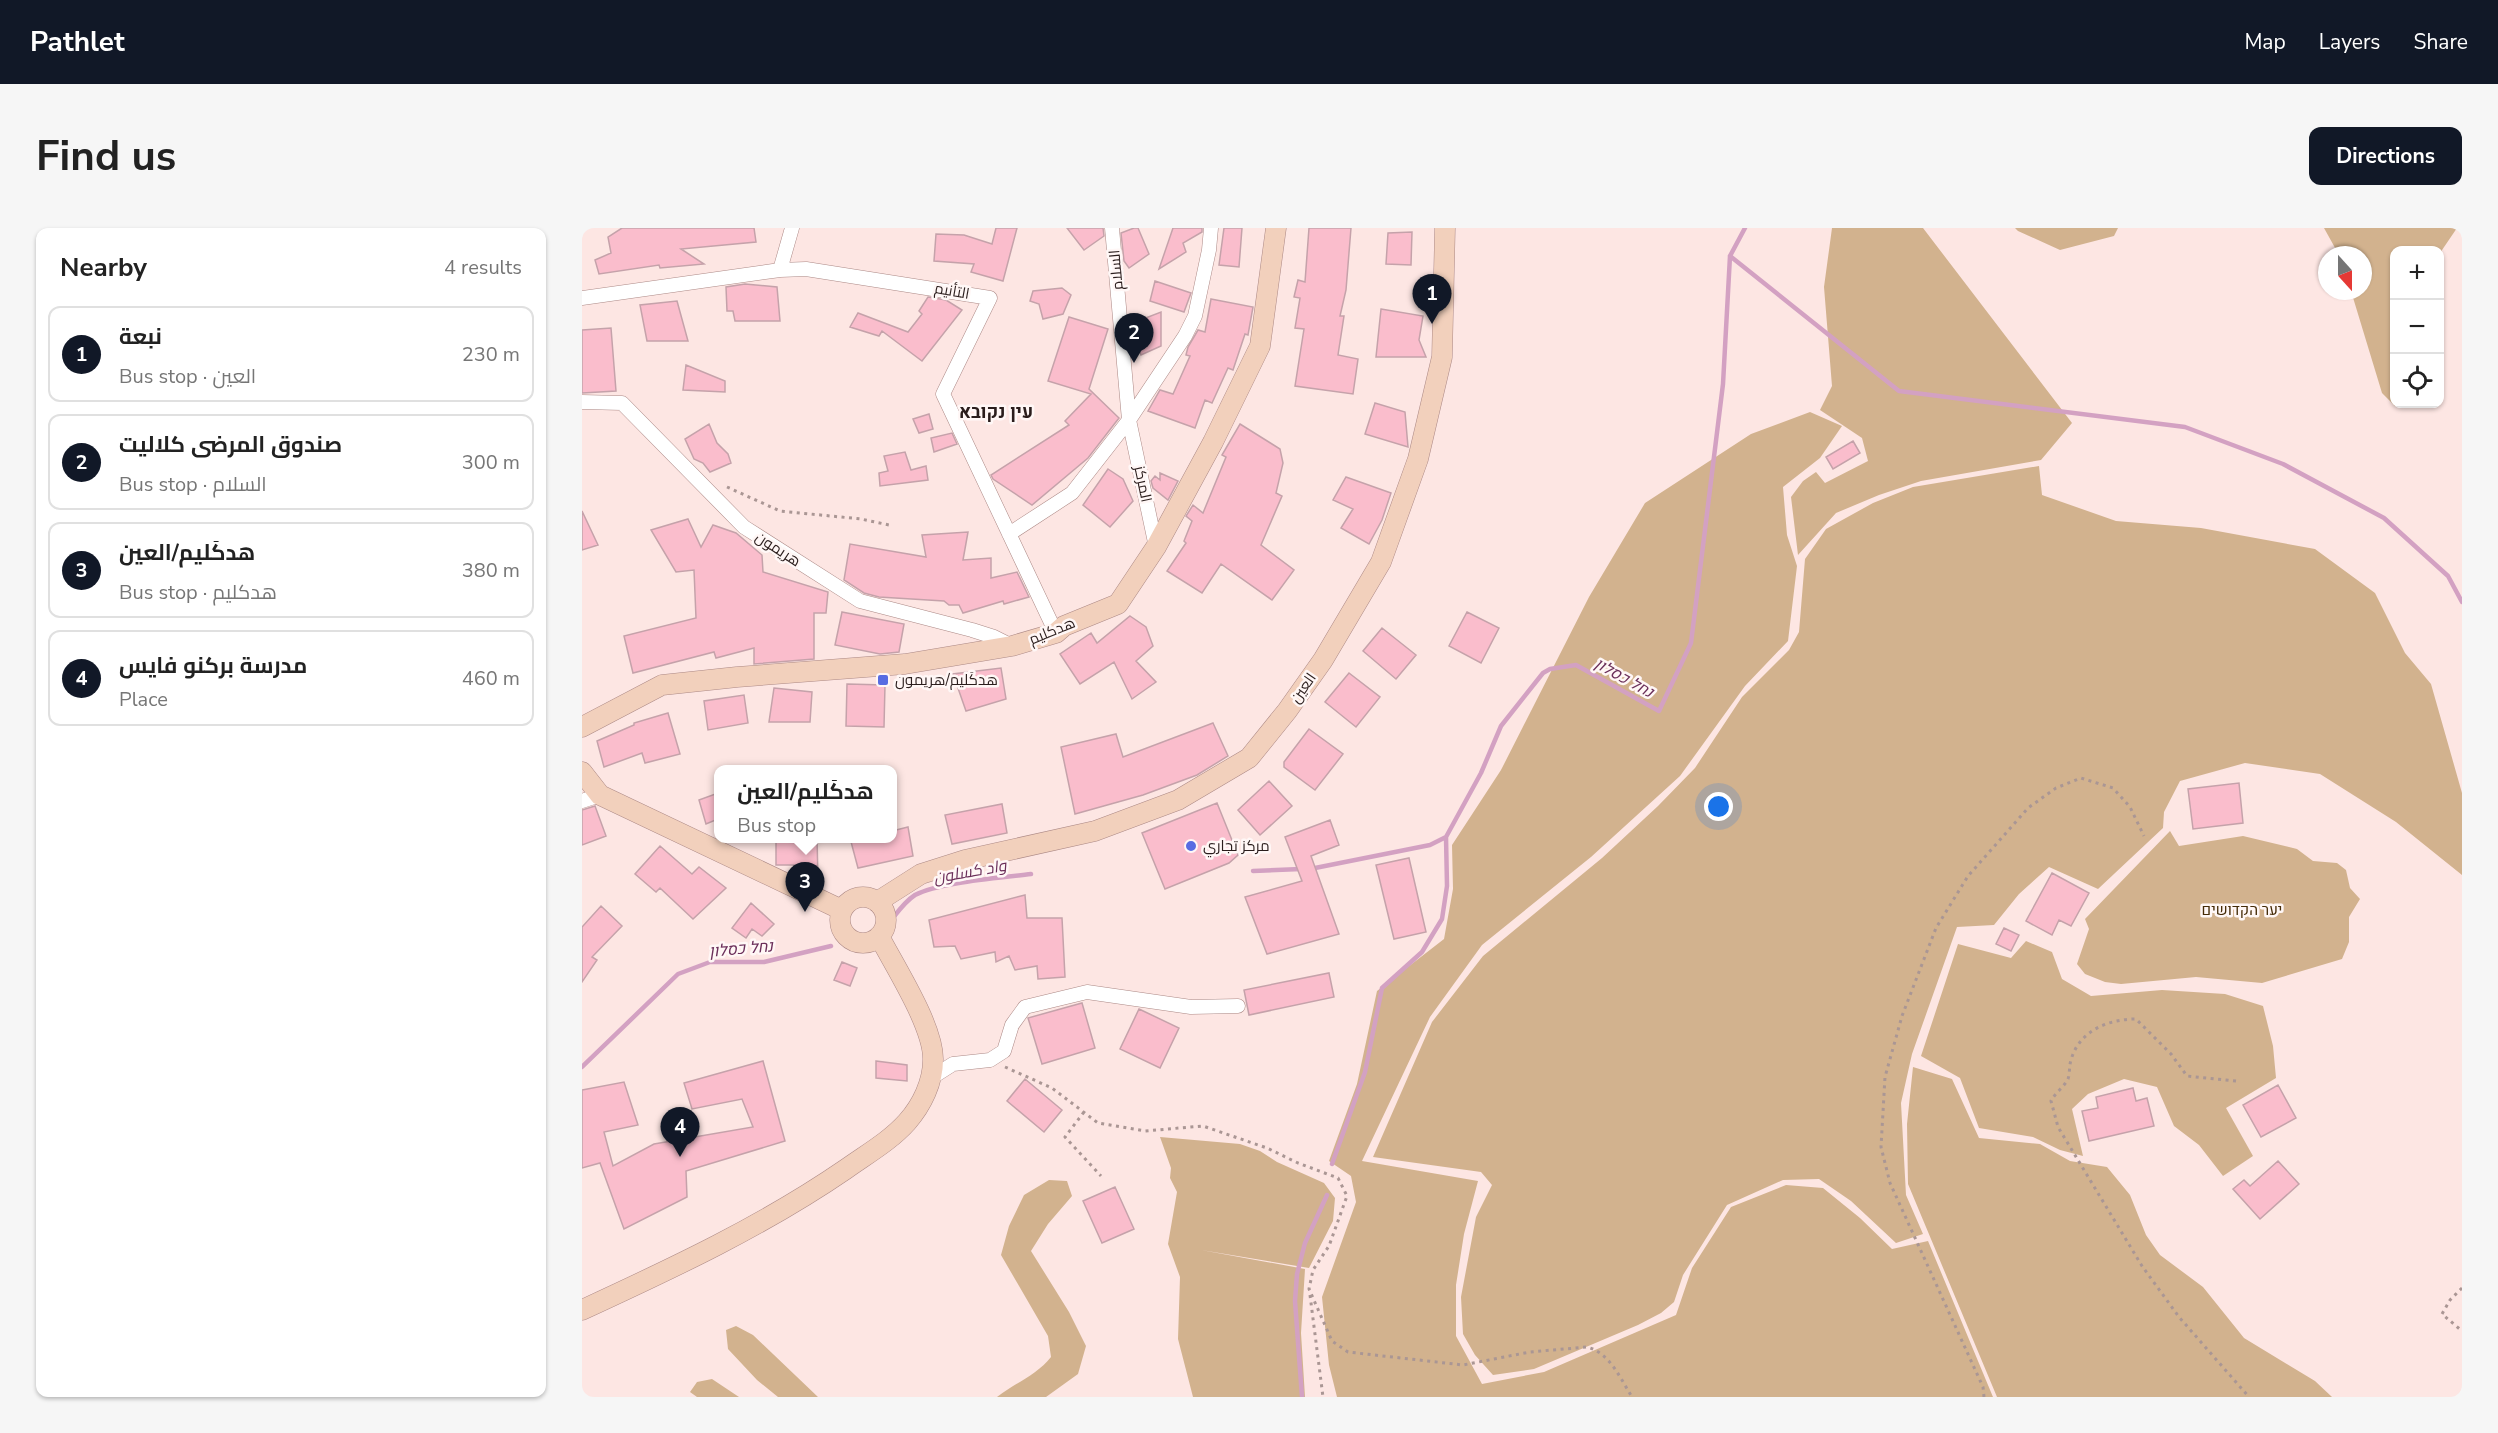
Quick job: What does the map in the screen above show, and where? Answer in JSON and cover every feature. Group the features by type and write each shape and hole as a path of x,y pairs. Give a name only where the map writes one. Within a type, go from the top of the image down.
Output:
{"street":[{"path":"780,270 792,228"},
{"name":"السلام","path":"1112,228 1129,420"},
{"path":"1010,534 1072,493 1129,420 1185,336 1195,316 1209,250 1211,228"},
{"name":"هدكليم","path":"582,727 662,685 737,676 905,664 1012,646 1056,633 1064,626 1118,604 1156,547 1213,442 1260,346 1276,228"},
{"name":"العين","path":"877,902 921,874 965,860 1095,831 1178,800 1249,758 1287,711 1323,660 1381,562 1418,459 1442,357 1445,228"},
{"name":"التأنيم","path":"582,298 780,270 806,269 990,298 943,394 1056,633"},
{"name":"هريمون","path":"582,402 621,403 744,527 860,601 972,630 1012,646"},
{"name":"المركز","path":"1129,420 1156,547"},
{"path":"582,772 591,798 842,910"},
{"path":"870,898 877,902 882,907 886,919 885,927 879,936 865,943 850,939 841,926 842,910 854,899 870,898"},
{"path":"582,1310 705,1253 776,1214 888,1140 907,1122 920,1104 931,1078 933,1054 926,1027 879,936"},
{"path":"931,1078 953,1064 990,1060 1004,1051 1012,1025 1025,1007 1087,992 1191,1007 1238,1006"}],"path":[{"path":"718,483 780,511 861,519 889,525"},
{"path":"1984,1397 1983,1387 1890,1183 1881,1147 1885,1077 1902,1016 1936,928 1968,876 2028,808 2056,788 2081,778 2113,788 2130,807 2144,836"},
{"path":"2236,1081 2187,1077 2171,1054 2136,1019 2123,1019 2089,1031 2075,1048 2070,1061 2068,1079 2051,1101 2058,1127 2142,1266 2179,1317 2248,1397"},
{"path":"990,1060 1052,1088 1098,1123 1145,1131 1203,1126 1267,1148 1338,1178 1347,1196 1329,1246 1312,1270 1309,1289 1323,1397"},
{"path":"1084,1112 1065,1137 1101,1176"},
{"path":"2462,1288 2450,1300 2442,1314 2462,1331"},
{"path":"1309,1289 1332,1341 1348,1352 1463,1365 1530,1352 1587,1347 1597,1349 1611,1362 1632,1397"}],"green space":[{"path":"1832,228 1923,228 2072,423 2041,460 1921,481 1836,513 1798,555 1791,497 1803,481 1816,472 1825,483 1868,461 1862,438 1820,410 1832,386 1824,287"},
{"path":"2015,228 2118,228 2114,236 2060,250"},
{"path":"2324,228 2457,228 2444,247 2390,246 2390,401 2382,393 2354,300 2372,300 2372,246 2334,246"},
{"path":"1810,412 1842,426 1820,458 1783,487 1787,535 1797,566 1788,641 1745,686 1680,776 1591,857 1482,945 1430,1017 1362,1161 1478,1181 1464,1234 1456,1285 1456,1336 1482,1384 1544,1372 1676,1315 1692,1268 1731,1207 1786,1185 1823,1188 1860,1218 1892,1249 1928,1241 1993,1397 1337,1397 1329,1365 1322,1297 1356,1202 1351,1176 1329,1161 1357,1084 1377,991 1444,939 1453,889 1452,845 1501,770 1589,597 1645,503 1751,434"},
{"path":"2039,466 2042,495 2116,521 2201,528 2315,549 2375,593 2405,653 2431,684 2462,793 2462,875 2396,822 2320,774 2245,763 2180,781 2164,812 2163,828 2098,889 2049,867 2019,894 1994,925 1957,927 1912,1054 1901,1103 1906,1195 1923,1234 1896,1243 1851,1201 1819,1179 1783,1180 1727,1205 1683,1275 1674,1302 1661,1313 1534,1369 1493,1375 1475,1355 1463,1334 1461,1297 1476,1217 1492,1185 1481,1172 1373,1157 1432,1022 1483,956 1602,858 1695,768 1742,697 1789,650 1799,632 1805,559 1826,529 1873,503 1913,487"},
{"name":"יער הקדושים","path":"2170,831 2179,846 2243,836 2297,849 2313,861 2337,863 2346,870 2350,888 2360,899 2349,917 2349,942 2342,959 2262,983 2196,977 2121,984 2105,982 2085,974 2077,964 2089,929 2085,919"},
{"path":"2026,941 2052,952 2062,979 2091,996 2162,990 2225,994 2263,1006 2273,1046 2276,1078 2226,1108 2253,1156 2223,1176 2199,1145 2174,1126 2157,1087 2124,1079 2088,1094 2072,1109 2083,1156 2060,1150 2033,1137 1979,1128 1960,1078 1921,1056 1958,944 2011,958"},
{"path":"1913,1067 1952,1079 1979,1138 2040,1144 2070,1161 2107,1167 2130,1195 2146,1235 2160,1255 2203,1287 2244,1338 2315,1381 2332,1397 1997,1397 1908,1184 1907,1124"},
{"path":"1160,1137 1240,1144 1260,1151 1277,1162 1324,1183 1335,1198 1333,1221 1309,1268 1201,1250 1305,1269 1301,1333 1305,1397 1193,1397 1178,1339 1180,1277 1168,1244 1177,1192 1170,1178 1171,1168"},
{"path":"1049,1180 1067,1181 1072,1196 1048,1224 1031,1251 1069,1312 1086,1346 1078,1374 1046,1397 997,1397 1033,1374 1051,1357 1048,1336 1001,1255 1009,1226 1024,1195"},
{"path":"736,1326 753,1335 818,1397 778,1397 757,1380 728,1349 726,1330"},
{"path":"712,1379 739,1397 697,1397 690,1392 697,1382"}],"building":[{"path":"622,228 754,228 756,242 681,249 704,264 660,268 659,265 599,274 595,260 611,253 608,237"},
{"path":"996,228 1017,228 1003,281 971,272 974,264 934,261 936,234 964,235 992,244"},
{"path":"1067,228 1103,228 1104,236 1084,250"},
{"path":"1138,228 1149,254 1129,268 1124,261 1121,233"},
{"path":"1173,228 1202,228 1202,232 1183,243 1186,252 1159,269"},
{"path":"1224,228 1242,228 1239,267 1219,265"},
{"path":"1309,228 1351,228 1346,290 1340,316 1344,316 1338,355 1358,359 1353,394 1295,386 1304,329 1295,328 1300,298 1294,297 1298,280 1305,282"},
{"path":"1412,232 1411,265 1386,264 1388,233"},
{"path":"1155,281 1191,293 1184,312 1150,301"},
{"path":"745,284 777,287 780,321 735,321 733,311 727,311 726,287"},
{"path":"1062,288 1071,295 1063,314 1043,319 1039,304 1030,301 1033,291"},
{"path":"928,297 946,300 962,310 922,361 882,331 879,336 850,327 858,313 908,332 922,314 919,311"},
{"path":"1211,299 1253,307 1248,335 1245,334 1233,370 1228,368 1212,403 1205,400 1195,428 1148,411 1160,390 1173,394 1190,356 1186,355 1188,347 1198,330 1205,332"},
{"path":"677,301 688,341 647,341 640,305"},
{"path":"1381,309 1423,316 1419,340 1426,357 1376,357"},
{"path":"1161,312 1161,346 1141,355 1130,324"},
{"path":"1069,317 1108,329 1089,389 1119,418 1088,458 1032,505 993,479 991,475 1069,425 1065,421 1091,394 1048,381"},
{"path":"611,328 616,391 582,393 582,330"},
{"path":"686,365 725,381 725,392 683,390"},
{"path":"1375,403 1405,412 1408,447 1365,434"},
{"path":"929,414 933,429 919,433 913,419"},
{"path":"709,424 717,443 728,454 731,463 710,472 703,463 694,459 685,439"},
{"path":"1240,424 1280,449 1283,463 1276,493 1282,496 1261,545 1294,570 1272,600 1221,564 1202,593 1167,571 1186,543 1184,541 1192,521 1186,516 1193,505 1203,513 1226,457 1222,455"},
{"path":"952,433 957,444 934,452 931,438"},
{"path":"1853,441 1860,453 1833,469 1826,457"},
{"path":"905,452 911,470 926,466 928,480 880,486 879,473 888,471 884,456"},
{"path":"1108,469 1123,479 1133,501 1110,527 1083,505"},
{"path":"1160,473 1178,481 1168,500 1153,488 1151,481 1155,476 1160,480"},
{"path":"1346,477 1391,493 1382,520 1369,544 1341,528 1353,509 1333,500"},
{"path":"582,511 598,545 582,550"},
{"path":"688,519 701,547 713,525 736,533 762,555 763,572 828,592 826,613 814,613 814,659 754,664 754,648 716,658 714,652 633,673 624,636 696,618 694,570 676,572 651,530"},
{"path":"968,532 963,560 991,558 991,578 1017,572 1029,597 1004,604 1003,601 963,613 959,605 949,605 944,601 879,597 864,593 844,580 850,544 926,557 922,535"},
{"path":"842,612 904,624 899,652 880,654 835,645"},
{"path":"1467,612 1499,628 1481,663 1449,646"},
{"path":"1130,616 1146,627 1153,646 1136,661 1156,682 1132,699 1114,662 1080,684 1060,654 1091,633 1097,643"},
{"path":"1382,628 1416,655 1396,679 1363,651"},
{"path":"1001,668 1006,699 966,711 953,674"},
{"path":"1349,673 1380,697 1356,727 1325,702"},
{"path":"847,684 885,685 884,727 846,726"},
{"path":"774,688 812,692 810,722 769,722"},
{"path":"744,695 748,723 708,730 704,701"},
{"path":"668,713 680,754 645,763 642,753 604,767 597,741 634,723"},
{"path":"1213,723 1228,756 1197,775 1143,795 1075,814 1061,747 1116,734 1123,757"},
{"path":"1309,729 1343,754 1315,790 1284,767 1284,762"},
{"path":"1269,781 1292,806 1260,835 1238,810"},
{"path":"2239,783 2243,823 2193,829 2188,789"},
{"path":"714,794 714,821 706,824 699,800"},
{"name":"مركز تجاري","path":"1217,803 1238,855 1229,863 1165,889 1142,833"},
{"path":"1002,804 1007,833 952,844 945,815"},
{"path":"595,806 606,836 582,845 582,810"},
{"path":"1330,820 1339,845 1311,856 1339,934 1267,954 1245,897 1302,881 1285,837"},
{"path":"908,827 913,856 858,868 851,843 897,843 897,830"},
{"path":"776,843 817,843 818,880 807,880 797,875 797,865 776,865"},
{"path":"660,846 692,874 699,867 726,888 693,919 660,888 656,892 635,874"},
{"path":"1409,858 1426,932 1394,939 1376,865"},
{"path":"2052,873 2089,893 2071,926 2059,920 2052,935 2026,921"},
{"path":"1025,895 1027,918 1062,918 1065,977 1038,979 1037,966 1015,970 1009,956 996,962 995,952 961,959 955,946 934,947 929,920"},
{"path":"751,903 774,924 762,936 752,929 746,938 732,928"},
{"path":"601,906 622,926 592,957 597,960 582,982 582,927"},
{"path":"2004,928 2019,935 2011,951 1996,944"},
{"path":"842,962 857,968 850,986 834,980"},
{"path":"1329,973 1334,997 1249,1015 1244,990"},
{"path":"1082,1003 1095,1048 1042,1064 1028,1018"},
{"path":"1139,1009 1179,1028 1160,1068 1120,1049"},
{"path":"763,1061 785,1141 686,1171 687,1197 624,1229 600,1163 582,1168 582,1090 624,1082 638,1125 604,1132 613,1166 654,1144 753,1127 742,1099 692,1109 684,1083"},
{"path":"876,1061 907,1065 907,1081 876,1078"},
{"path":"1025,1079 1062,1110 1044,1132 1007,1101"},
{"path":"2278,1085 2296,1118 2261,1137 2243,1105"},
{"path":"2133,1088 2136,1101 2147,1098 2154,1126 2089,1141 2082,1111 2098,1108 2096,1097"},
{"path":"2278,1161 2299,1184 2260,1219 2233,1189 2244,1180 2250,1186"},
{"path":"1115,1187 1134,1229 1102,1243 1083,1201"}],"waterway":[{"name":"נחל כסלון","path":"1310,869 1430,845 1446,837 1481,773 1501,726 1543,673 1550,669 1576,665 1659,711 1691,643 1723,384 1730,256 1745,228"},
{"path":"1730,256 1899,391 2185,427 2283,464 2384,518 2448,576 2462,602"},
{"path":"1332,1164 1365,1072 1382,988 1422,952 1442,919 1447,886 1446,837"},
{"name":"נחל כסלון","path":"1253,871 1301,869"},
{"name":"واد كسلون","path":"889,923 907,901 926,891 971,881 1031,874"},
{"name":"נחל כסלון","path":"582,1067 678,974 710,962 764,962 831,946"},
{"path":"1302,1397 1295,1301 1297,1274 1305,1243 1327,1195"}],"place":[{"name":"نبعة","path":"1432,324"},
{"name":"صندوق المرضى كلاليت","path":"1134,363"},
{"name":"هدكَليم/هريمون","path":"883,680"},
{"name":"مركز تجاري","path":"1191,846"},
{"name":"هدكَليم/العين","path":"805,912"},
{"name":"مدرسة بركنو فايس","path":"680,1157"}],"district":[{"name":"עין נקובא","path":"996,412"}]}
